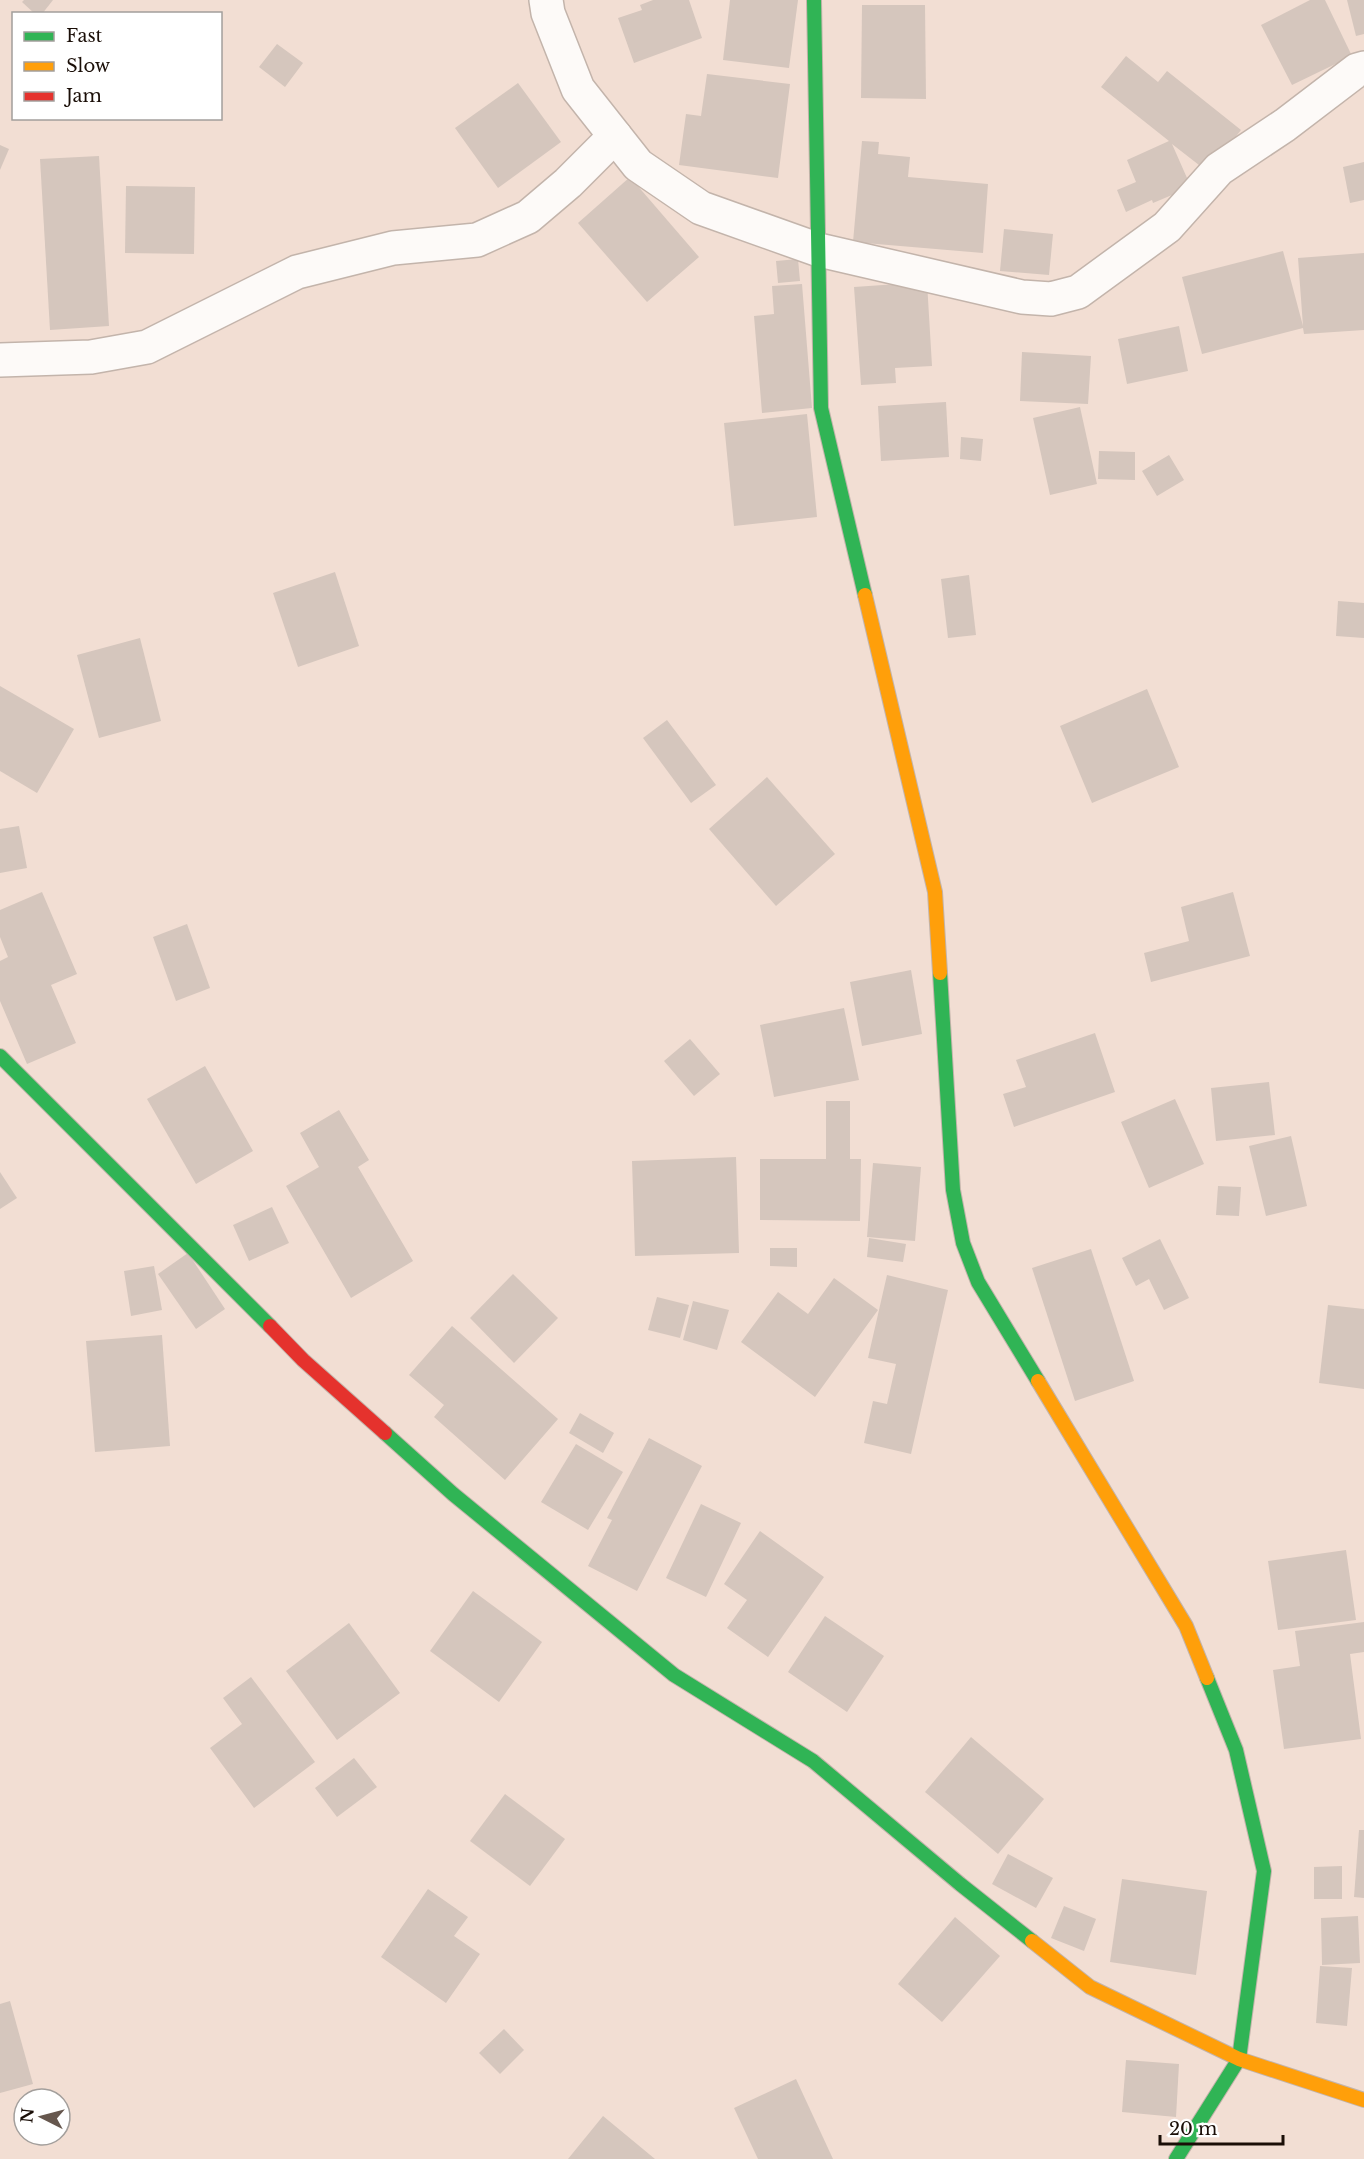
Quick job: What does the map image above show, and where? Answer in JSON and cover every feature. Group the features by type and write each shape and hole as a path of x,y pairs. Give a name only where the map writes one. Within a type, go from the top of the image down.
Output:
{"street":[{"path":"546,0 548,13 578,89 638,165 701,208 819,250 1022,297 1051,299 1078,292 1167,227 1219,169 1364,68"},
{"path":"814,0 821,408 935,892 953,1190 963,1243 978,1282 1186,1626 1236,1750 1264,1871 1239,2059 1176,2159"},
{"path":"0,360 91,357 147,347 297,272 393,248 477,240 528,217 568,183 615,136"},
{"path":"0,1056 303,1360 453,1494 674,1675 813,1761 960,1884 1090,1987 1239,2059 1364,2100"}],"building":[{"path":"24,0 53,0 44,12 33,12 22,2"},
{"path":"653,0 689,0 702,38 634,63 618,18 642,10 640,5"},
{"path":"730,0 798,0 789,68 723,60"},
{"path":"1310,0 1325,0 1352,56 1292,85 1261,25"},
{"path":"1347,0 1364,0 1364,34 1356,36"},
{"path":"862,5 925,5 926,99 861,98"},
{"path":"277,44 303,63 285,87 259,67"},
{"path":"1126,56 1158,82 1167,71 1241,130 1208,172 1172,144 1191,187 1153,203 1152,200 1126,212 1117,190 1136,182 1127,160 1169,141 1101,87"},
{"path":"707,74 790,84 778,178 679,165 686,114 701,116"},
{"path":"518,83 561,142 498,188 455,128"},
{"path":"862,141 879,142 878,154 910,157 908,177 988,184 983,253 853,242"},
{"path":"0,145 9,149 0,170"},
{"path":"99,156 109,326 50,330 40,159"},
{"path":"1364,162 1364,200 1350,203 1343,167"},
{"path":"630,177 699,257 647,302 578,223"},
{"path":"126,186 195,187 194,254 125,253"},
{"path":"1004,229 1053,234 1049,275 1000,271"},
{"path":"1283,251 1303,326 1298,258 1364,253 1364,330 1304,334 1303,328 1202,354 1182,277"},
{"path":"798,259 800,281 778,283 776,261"},
{"path":"927,282 932,366 895,368 896,383 861,385 854,287"},
{"path":"802,284 812,408 762,413 754,316 774,314 772,286"},
{"path":"1179,326 1188,371 1127,384 1118,339"},
{"path":"1022,352 1091,356 1088,404 1020,401"},
{"path":"946,402 949,457 881,461 878,406"},
{"path":"1080,407 1097,484 1050,495 1033,418"},
{"path":"807,414 817,517 734,526 724,423"},
{"path":"961,437 983,439 981,461 960,459"},
{"path":"1099,451 1135,452 1135,480 1098,479"},
{"path":"1169,455 1184,480 1157,496 1142,471"},
{"path":"335,572 359,646 298,667 273,593"},
{"path":"969,575 976,635 948,638 941,579"},
{"path":"1338,601 1364,603 1364,638 1336,636"},
{"path":"140,638 161,721 99,738 77,655"},
{"path":"0,686 74,729 37,793 0,771"},
{"path":"1147,689 1179,767 1092,803 1060,726"},
{"path":"667,720 716,785 691,803 643,738"},
{"path":"767,777 835,854 776,906 709,829"},
{"path":"19,826 27,868 0,873 0,829"},
{"path":"42,892 77,974 51,985 76,1043 27,1064 0,1001 0,961 8,957 0,937 0,910"},
{"path":"1233,892 1250,956 1151,982 1144,953 1189,941 1181,907"},
{"path":"187,924 210,988 176,1001 153,937"},
{"path":"911,970 922,1034 862,1046 850,982"},
{"path":"844,1008 859,1080 774,1097 760,1025"},
{"path":"1095,1033 1115,1092 1014,1127 1003,1094 1026,1087 1016,1060"},
{"path":"690,1039 720,1074 694,1096 664,1061"},
{"path":"205,1066 253,1151 196,1184 147,1099"},
{"path":"1269,1082 1275,1135 1216,1141 1211,1088"},
{"path":"1175,1099 1204,1164 1149,1188 1121,1122"},
{"path":"826,1101 850,1101 850,1159 861,1159 860,1221 760,1220 760,1159 826,1159"},
{"path":"339,1110 369,1160 358,1167 413,1261 351,1298 286,1186 319,1167 300,1133"},
{"path":"1291,1136 1307,1206 1266,1216 1249,1146"},
{"path":"736,1157 739,1253 635,1256 632,1161"},
{"path":"873,1163 921,1167 915,1241 867,1237"},
{"path":"0,1172 17,1198 0,1209"},
{"path":"1218,1186 1241,1187 1239,1216 1216,1215"},
{"path":"272,1207 289,1243 249,1261 233,1225"},
{"path":"869,1238 906,1244 903,1262 867,1257"},
{"path":"1160,1239 1189,1298 1164,1310 1149,1279 1136,1286 1122,1258"},
{"path":"770,1248 797,1248 797,1267 770,1266"},
{"path":"1091,1249 1134,1381 1075,1401 1032,1268"},
{"path":"188,1253 225,1309 196,1329 158,1274"},
{"path":"154,1266 162,1310 131,1316 124,1271"},
{"path":"513,1274 558,1318 514,1363 470,1318"},
{"path":"887,1275 948,1290 911,1454 864,1443 873,1401 887,1404 896,1364 868,1358"},
{"path":"834,1278 878,1310 815,1397 741,1342 778,1292 808,1314"},
{"path":"657,1297 689,1305 680,1338 648,1330"},
{"path":"693,1301 729,1310 717,1350 683,1340"},
{"path":"1328,1305 1364,1309 1364,1389 1319,1383"},
{"path":"452,1326 558,1419 505,1480 434,1417 444,1405 409,1375"},
{"path":"162,1335 170,1446 95,1452 86,1341"},
{"path":"580,1413 614,1433 603,1453 569,1433"},
{"path":"649,1438 702,1466 637,1591 588,1566 612,1520 607,1518"},
{"path":"576,1444 623,1472 588,1530 541,1502"},
{"path":"701,1504 741,1523 706,1597 666,1578"},
{"path":"760,1531 824,1577 768,1657 727,1628 747,1600 724,1584"},
{"path":"1346,1550 1356,1620 1278,1630 1268,1561"},
{"path":"473,1591 542,1642 499,1702 430,1651"},
{"path":"825,1616 884,1656 847,1712 788,1672"},
{"path":"1364,1622 1364,1652 1350,1654 1361,1739 1284,1749 1273,1670 1300,1666 1295,1631"},
{"path":"349,1623 400,1693 337,1740 286,1671"},
{"path":"251,1677 315,1762 254,1808 210,1748 242,1724 223,1698"},
{"path":"971,1737 1044,1799 998,1854 925,1792"},
{"path":"354,1758 377,1787 337,1817 315,1788"},
{"path":"505,1794 565,1839 530,1886 470,1841"},
{"path":"1359,1830 1364,1830 1364,1898 1354,1897"},
{"path":"1008,1854 1053,1878 1036,1908 992,1884"},
{"path":"1342,1866 1342,1899 1314,1899 1314,1867"},
{"path":"1122,1879 1207,1891 1196,1975 1110,1962"},
{"path":"428,1889 468,1917 454,1936 480,1954 446,2003 381,1957"},
{"path":"1064,1906 1096,1919 1084,1951 1051,1938"},
{"path":"1358,1916 1360,1963 1322,1965 1321,1918"},
{"path":"955,1917 1000,1956 942,2022 898,1984"},
{"path":"1320,1966 1352,1968 1347,2026 1316,2023"},
{"path":"10,2001 33,2084 12,2087 12,2090 0,2093 0,2004"},
{"path":"504,2029 524,2050 500,2074 479,2053"},
{"path":"1126,2060 1179,2064 1176,2117 1122,2112"},
{"path":"796,2079 833,2159 758,2159 734,2108"},
{"path":"603,2116 655,2159 568,2159"}],"traffic: fast":[{"path":"814,0 821,408 865,595"},
{"path":"940,973 953,1190 963,1243 978,1282 1038,1381"},
{"path":"0,1056 270,1326"},
{"path":"385,1433 453,1494 674,1675 813,1761 1032,1941"},
{"path":"1176,2159 1239,2059 1264,1871 1236,1750 1207,1678"}],"traffic: slow":[{"path":"865,595 935,892 940,973"},
{"path":"1038,1381 1186,1626 1207,1678"},
{"path":"1032,1941 1090,1987 1239,2059 1364,2100"}],"traffic: jam":[{"path":"270,1326 303,1360 385,1433"}]}
